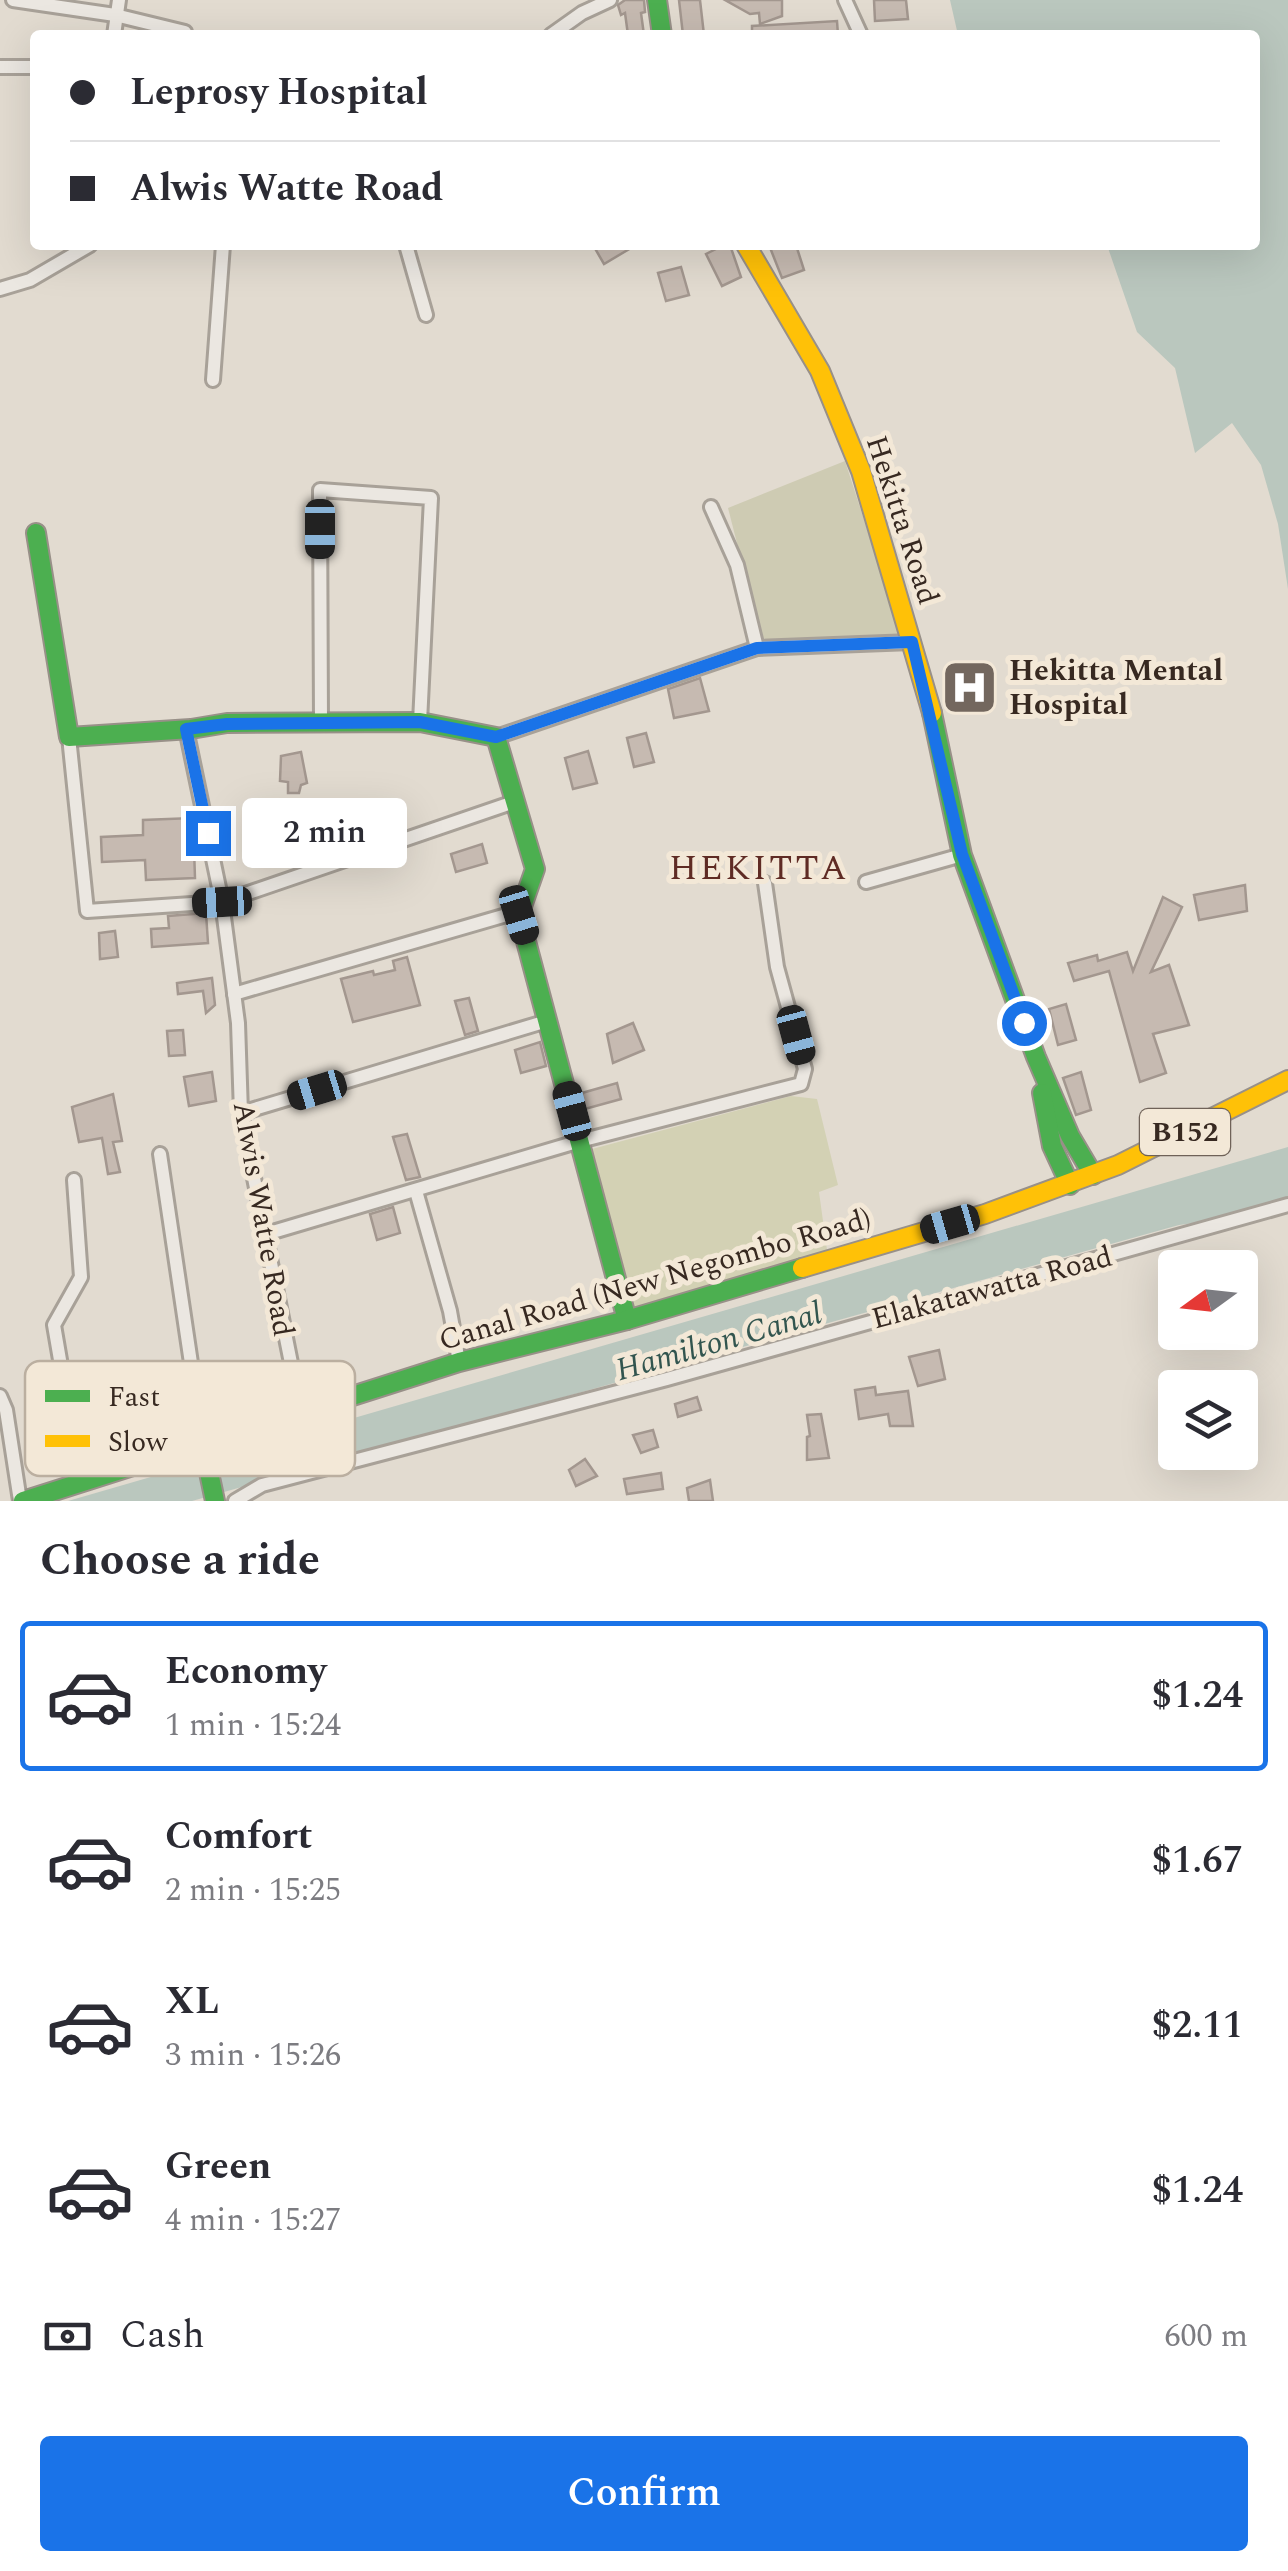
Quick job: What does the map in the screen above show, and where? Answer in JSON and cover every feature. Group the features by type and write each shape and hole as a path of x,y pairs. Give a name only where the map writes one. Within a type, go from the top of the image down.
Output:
{"main road":[{"path":"657,0 661,30"},
{"name":"Hekitta Road","path":"749,250 820,371 860,471 912,642 962,854 1036,1057 1070,1136 1093,1175"},
{"path":"36,533 69,737 227,724 420,722 496,737 536,869 519,915 627,1320"},
{"name":"Hekitta Road","path":"1036,1057 1052,1146 1070,1185"},
{"name":"Canal Road (New Negombo Road)","path":"355,1396 460,1362 627,1320 986,1214 1093,1175 1288,1080"},
{"name":"Canal Road (New Negombo Road)","path":"22,1501 101,1476"},
{"path":"210,1476 215,1501"}],"street":[{"path":"12,0 115,15 177,30"},
{"path":"114,30 119,0"},
{"path":"558,30 610,0"},
{"path":"845,0 859,30"},
{"path":"0,67 30,67"},
{"path":"0,289 30,280 81,250"},
{"path":"213,380 223,250"},
{"path":"407,250 426,315"},
{"path":"321,723 320,490 431,498 420,722"},
{"path":"711,507 737,564 757,648"},
{"path":"496,737 757,648 912,642"},
{"name":"Alwis Watte Road","path":"186,729 222,902 238,1023 241,1113 288,1361"},
{"path":"69,737 87,910 222,902 514,802"},
{"path":"866,882 962,854"},
{"path":"266,1234 580,1141 801,1084 805,1069 778,967 765,883"},
{"path":"234,994 520,911"},
{"path":"241,1113 547,1022"},
{"path":"160,1154 191,1361"},
{"path":"60,1361 54,1325 81,1277 74,1180"},
{"path":"416,1192 450,1310 460,1362"},
{"name":"Elakatawatta Road","path":"355,1460 1288,1205"},
{"path":"0,1396 6,1410 22,1501"},
{"path":"81,1476 82,1482"},
{"name":"Elakatawatta Road","path":"235,1501 262,1485 296,1476"}],"shaded area":[{"path":"845,461 901,634 770,641 761,637 728,508"},
{"path":"791,1096 817,1099 838,1185 819,1192 827,1250 630,1309 592,1149"}],"water":[{"path":"950,0 1288,0 1288,589 1278,524 1261,465 1232,423 1195,453 1175,368 1137,332 1109,250 1260,250 1260,30 957,30"},
{"name":"Hamilton Canal","path":"1288,1147 1288,1210 1179,1225 355,1455 355,1418"},
{"path":"154,1476 281,1476 192,1501 68,1501"}],"building":[{"path":"625,0 644,0 643,30 627,30 625,13 621,15 618,5"},
{"path":"679,0 700,0 703,30 682,30"},
{"path":"725,0 782,0 782,16 760,24 759,13 750,14"},
{"path":"874,0 906,0 908,19 875,21"},
{"path":"837,21 838,30 752,30 752,26"},
{"path":"596,250 628,250 604,264"},
{"path":"732,250 741,277 722,286 706,254"},
{"path":"771,250 798,250 804,270 782,278"},
{"path":"681,267 689,295 666,301 658,273"},
{"path":"700,678 709,711 674,718 668,689"},
{"path":"646,733 654,762 634,767 627,738"},
{"path":"588,751 597,783 573,789 565,758"},
{"path":"301,752 307,783 301,785 299,793 288,793 288,782 280,781 281,756"},
{"path":"193,818 195,878 146,880 145,860 102,862 101,837 143,835 143,820"},
{"path":"482,844 487,863 456,872 451,854"},
{"path":"1245,885 1247,911 1199,920 1194,895"},
{"path":"1163,897 1182,907 1151,972 1169,965 1189,1025 1153,1034 1166,1073 1140,1082 1109,971 1074,981 1068,963 1097,955 1098,961 1127,952 1133,971"},
{"path":"206,913 208,943 152,947 151,929 169,928 168,916"},
{"path":"115,931 118,957 100,959 99,933"},
{"path":"407,957 420,1005 353,1022 341,979 395,970 393,961"},
{"path":"212,978 215,1005 206,1013 203,991 178,994 177,983"},
{"path":"469,998 478,1031 465,1035 455,1001"},
{"path":"1066,1004 1076,1040 1058,1045 1049,1009"},
{"path":"633,1023 644,1050 613,1063 607,1034"},
{"path":"183,1030 185,1055 169,1056 167,1031"},
{"path":"540,1042 546,1066 521,1073 515,1050"},
{"path":"212,1072 216,1101 189,1106 184,1077"},
{"path":"1081,1072 1091,1110 1076,1115 1063,1078"},
{"path":"617,1083 621,1099 585,1109 582,1093"},
{"path":"113,1094 122,1141 113,1142 120,1172 108,1174 102,1138 79,1142 72,1107"},
{"path":"407,1134 420,1177 406,1180 393,1137"},
{"path":"393,1207 400,1233 377,1240 370,1214"},
{"path":"939,1350 945,1379 918,1386 909,1357"},
{"path":"875,1387 876,1395 908,1391 913,1426 890,1426 888,1414 859,1419 855,1390"},
{"path":"697,1397 701,1410 678,1417 675,1404"},
{"path":"821,1414 829,1458 807,1460 807,1415"},
{"path":"653,1430 658,1447 641,1453 633,1435"},
{"path":"585,1459 597,1476 576,1486 569,1470"},
{"path":"661,1473 663,1489 627,1494 624,1479"},
{"path":"710,1480 713,1501 689,1501 687,1488"}],"traffic: fast":[{"path":"657,0 661,30"},
{"path":"36,533 69,737 227,723 420,722 496,737 535,869 519,915 627,1320"},
{"path":"932,713 962,855 1036,1057 1070,1136 1093,1175"},
{"path":"1042,1093 1052,1146 1070,1185"},
{"path":"355,1395 459,1362 627,1320 802,1268"},
{"path":"23,1501 101,1476"},
{"path":"210,1476 215,1501"}],"traffic: slow":[{"path":"749,250 820,371 861,471 932,713"},
{"path":"802,1268 985,1214 1118,1165 1288,1080"}],"place":[{"name":"Hekitta Mental Hospital","path":"970,688"}],"district":[{"name":"HEKITTA","path":"759,868"}],"route":[{"path":"208,833 186,729 227,724 420,722 496,737 757,648 912,642 962,854 1024,1023"}]}
